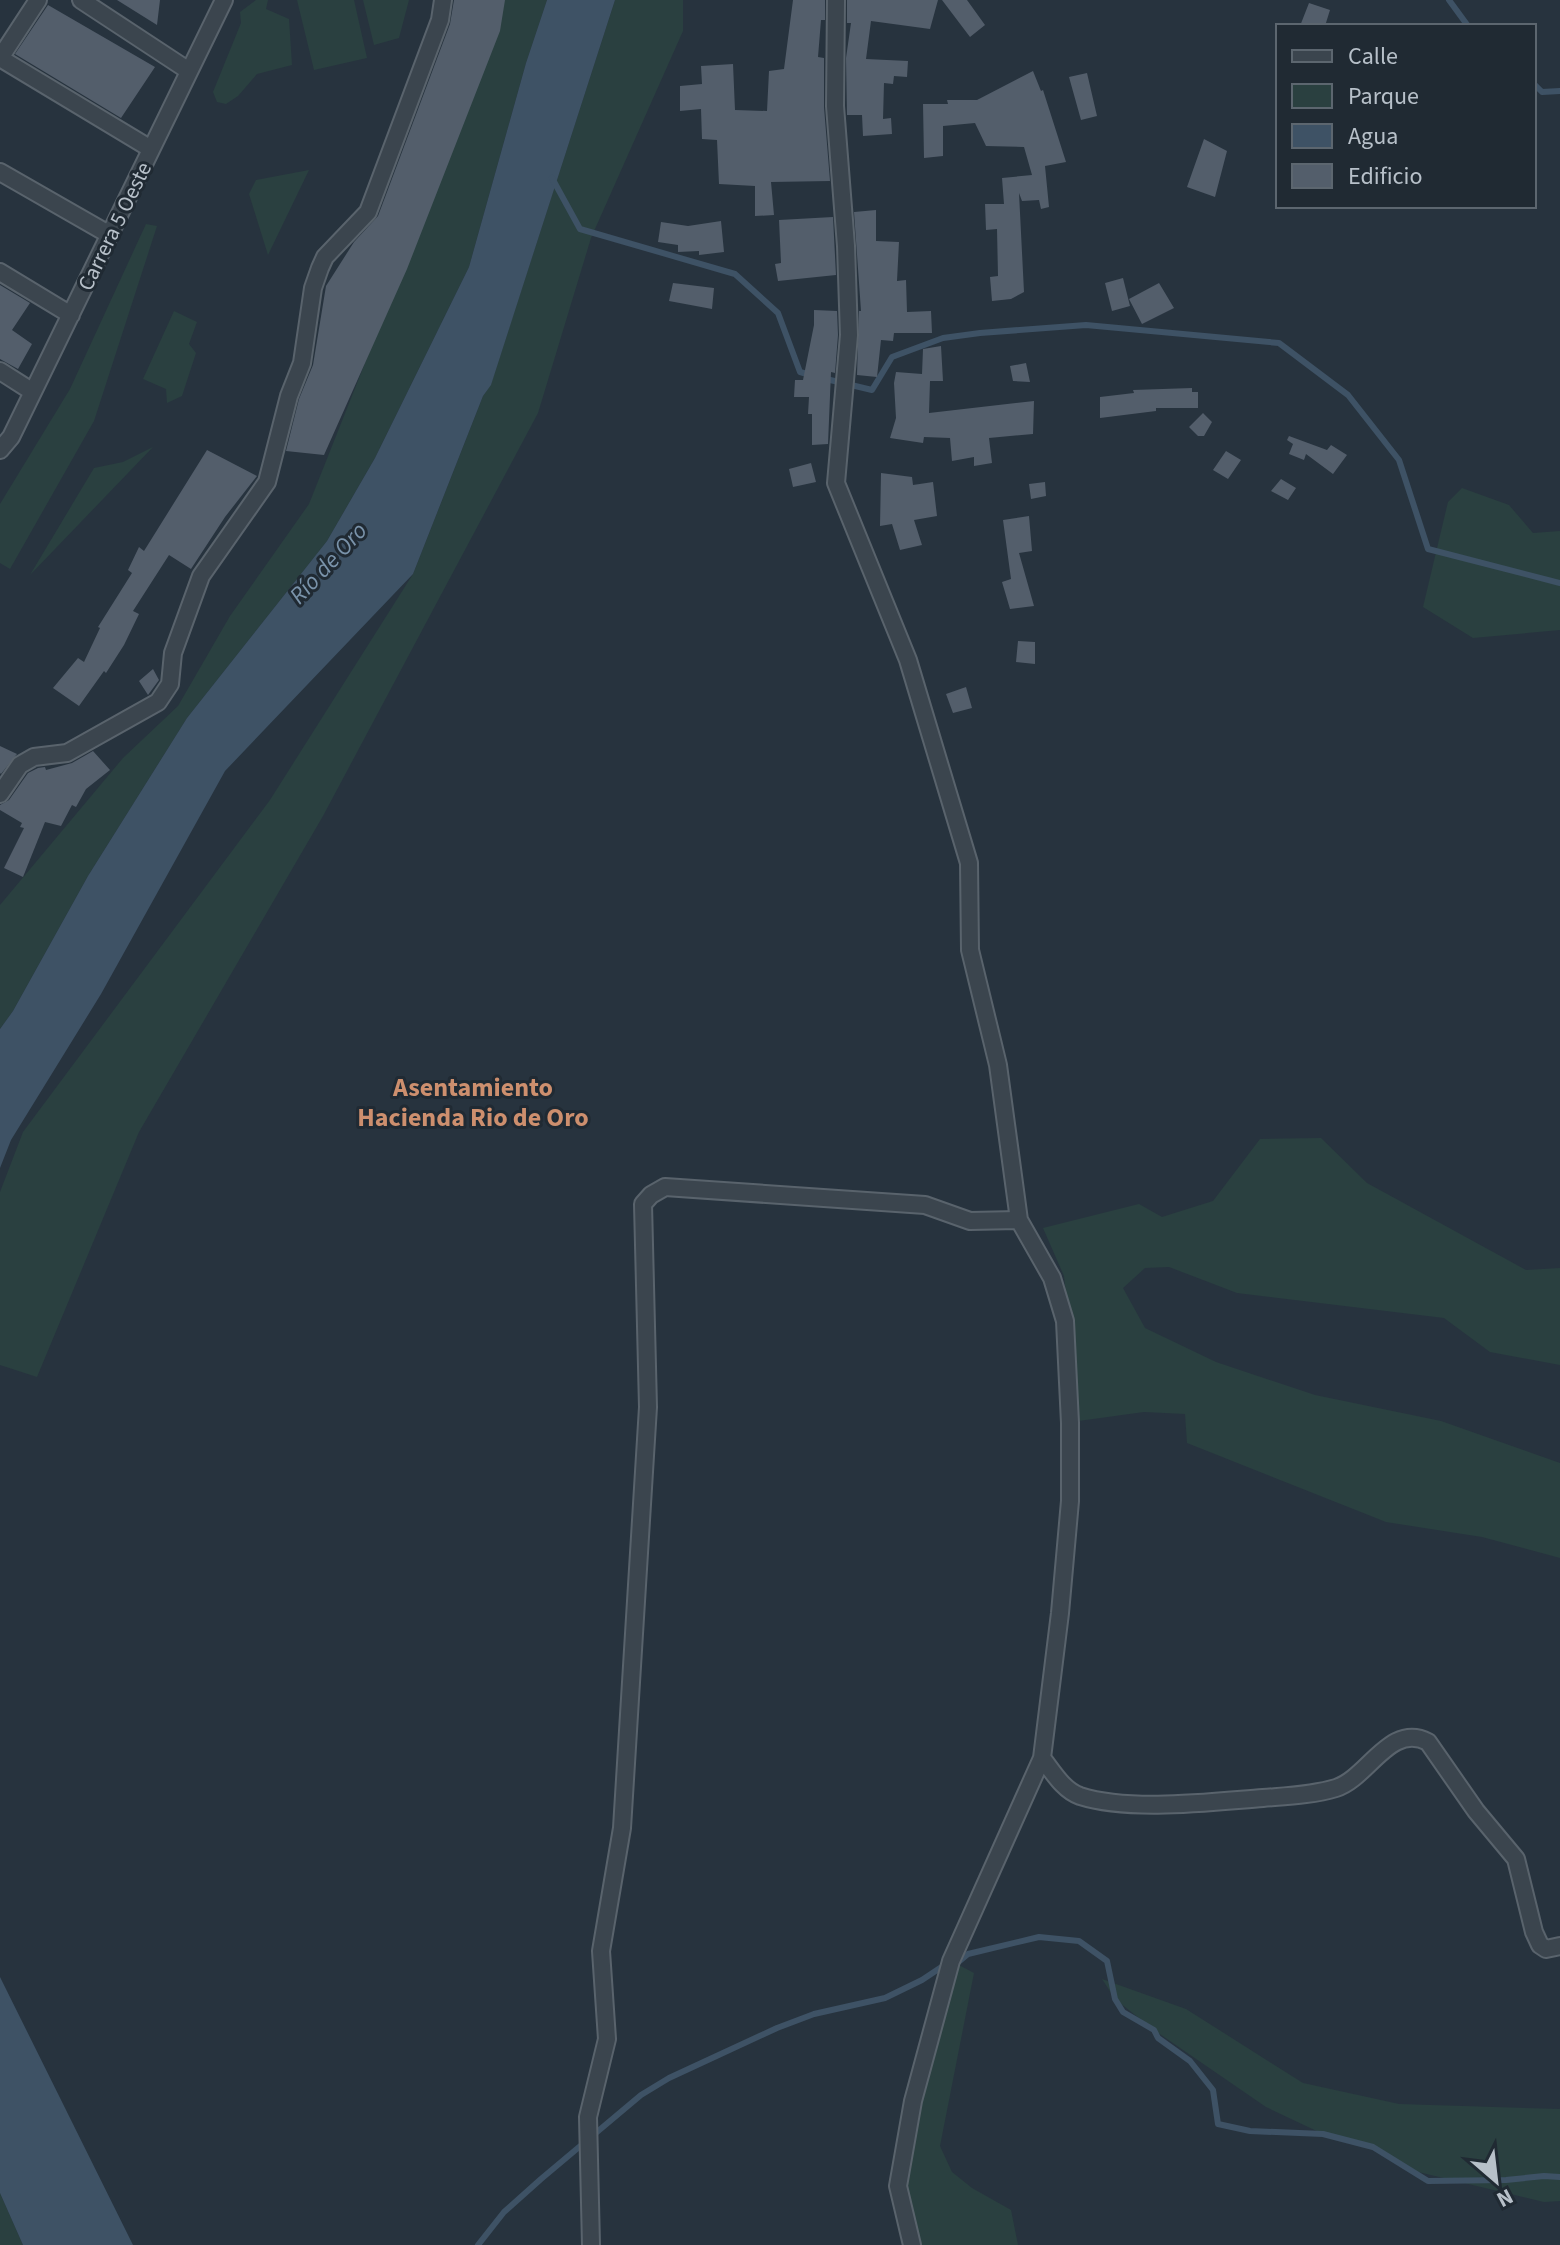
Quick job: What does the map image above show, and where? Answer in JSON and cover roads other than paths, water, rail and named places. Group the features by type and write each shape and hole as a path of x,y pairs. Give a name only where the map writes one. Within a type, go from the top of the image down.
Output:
{"street":[{"path":"38,0 0,58 151,149"},
{"path":"81,0 189,71"},
{"name":"Carrera 5 Oeste","path":"0,450 11,437 224,0"},
{"path":"0,794 20,765 34,757 67,753 158,702 165,695 170,684 173,653 201,576 267,482 289,396 302,363 313,288 320,268 325,257 368,212 440,20 443,0"},
{"path":"836,0 835,106 846,246 849,335 836,483 908,660 968,859 970,950 998,1065 1019,1220 1052,1278 1065,1321 1068,1369 1070,1501 1042,1758 951,1961 913,2101 898,2186 912,2245"},
{"path":"0,172 110,235"},
{"path":"0,272 71,315"},
{"path":"0,371 33,392"},
{"path":"591,2245 588,2117 607,2039 601,1951 622,1828 648,1407 643,1204 665,1187 925,1205 970,1221 1019,1220"},
{"path":"1042,1758 1066,1789 1080,1796 1118,1802 1191,1804 1338,1788 1394,1743 1407,1737 1420,1737 1428,1742 1476,1811 1516,1859 1540,1945 1546,1949 1560,1946"}],"water":[{"name":"Río de Oro","path":"547,0 615,0 491,385 483,396 413,574 225,771 101,994 11,1140 0,1168 0,1029 88,876 187,718 327,541 375,458 469,267 526,63"},
{"path":"0,1977 133,2245 23,2245 0,2193"}],"waterway":[{"path":"1449,0 1467,24"},
{"path":"1536,86 1542,92 1560,91"},
{"path":"552,178 580,229 735,274 778,313 800,372 811,375"},
{"path":"826,379 872,390 892,357 943,338 980,333 1086,325 1279,343 1348,395 1399,460 1428,549 1560,583"},
{"path":"956,1964 968,1954 1039,1937 1079,1941 1107,1961 1115,1999 1123,2012 1154,2030 1158,2038 1190,2061 1213,2090 1218,2124 1250,2131 1323,2134 1373,2147 1428,2181 1560,2177"},
{"path":"478,2245 504,2212 541,2179 641,2095 669,2078 814,2014 885,1998 946,1964"}],"district":[{"name":"Asentamiento Hacienda Rio de Oro","path":"473,1102"}]}
